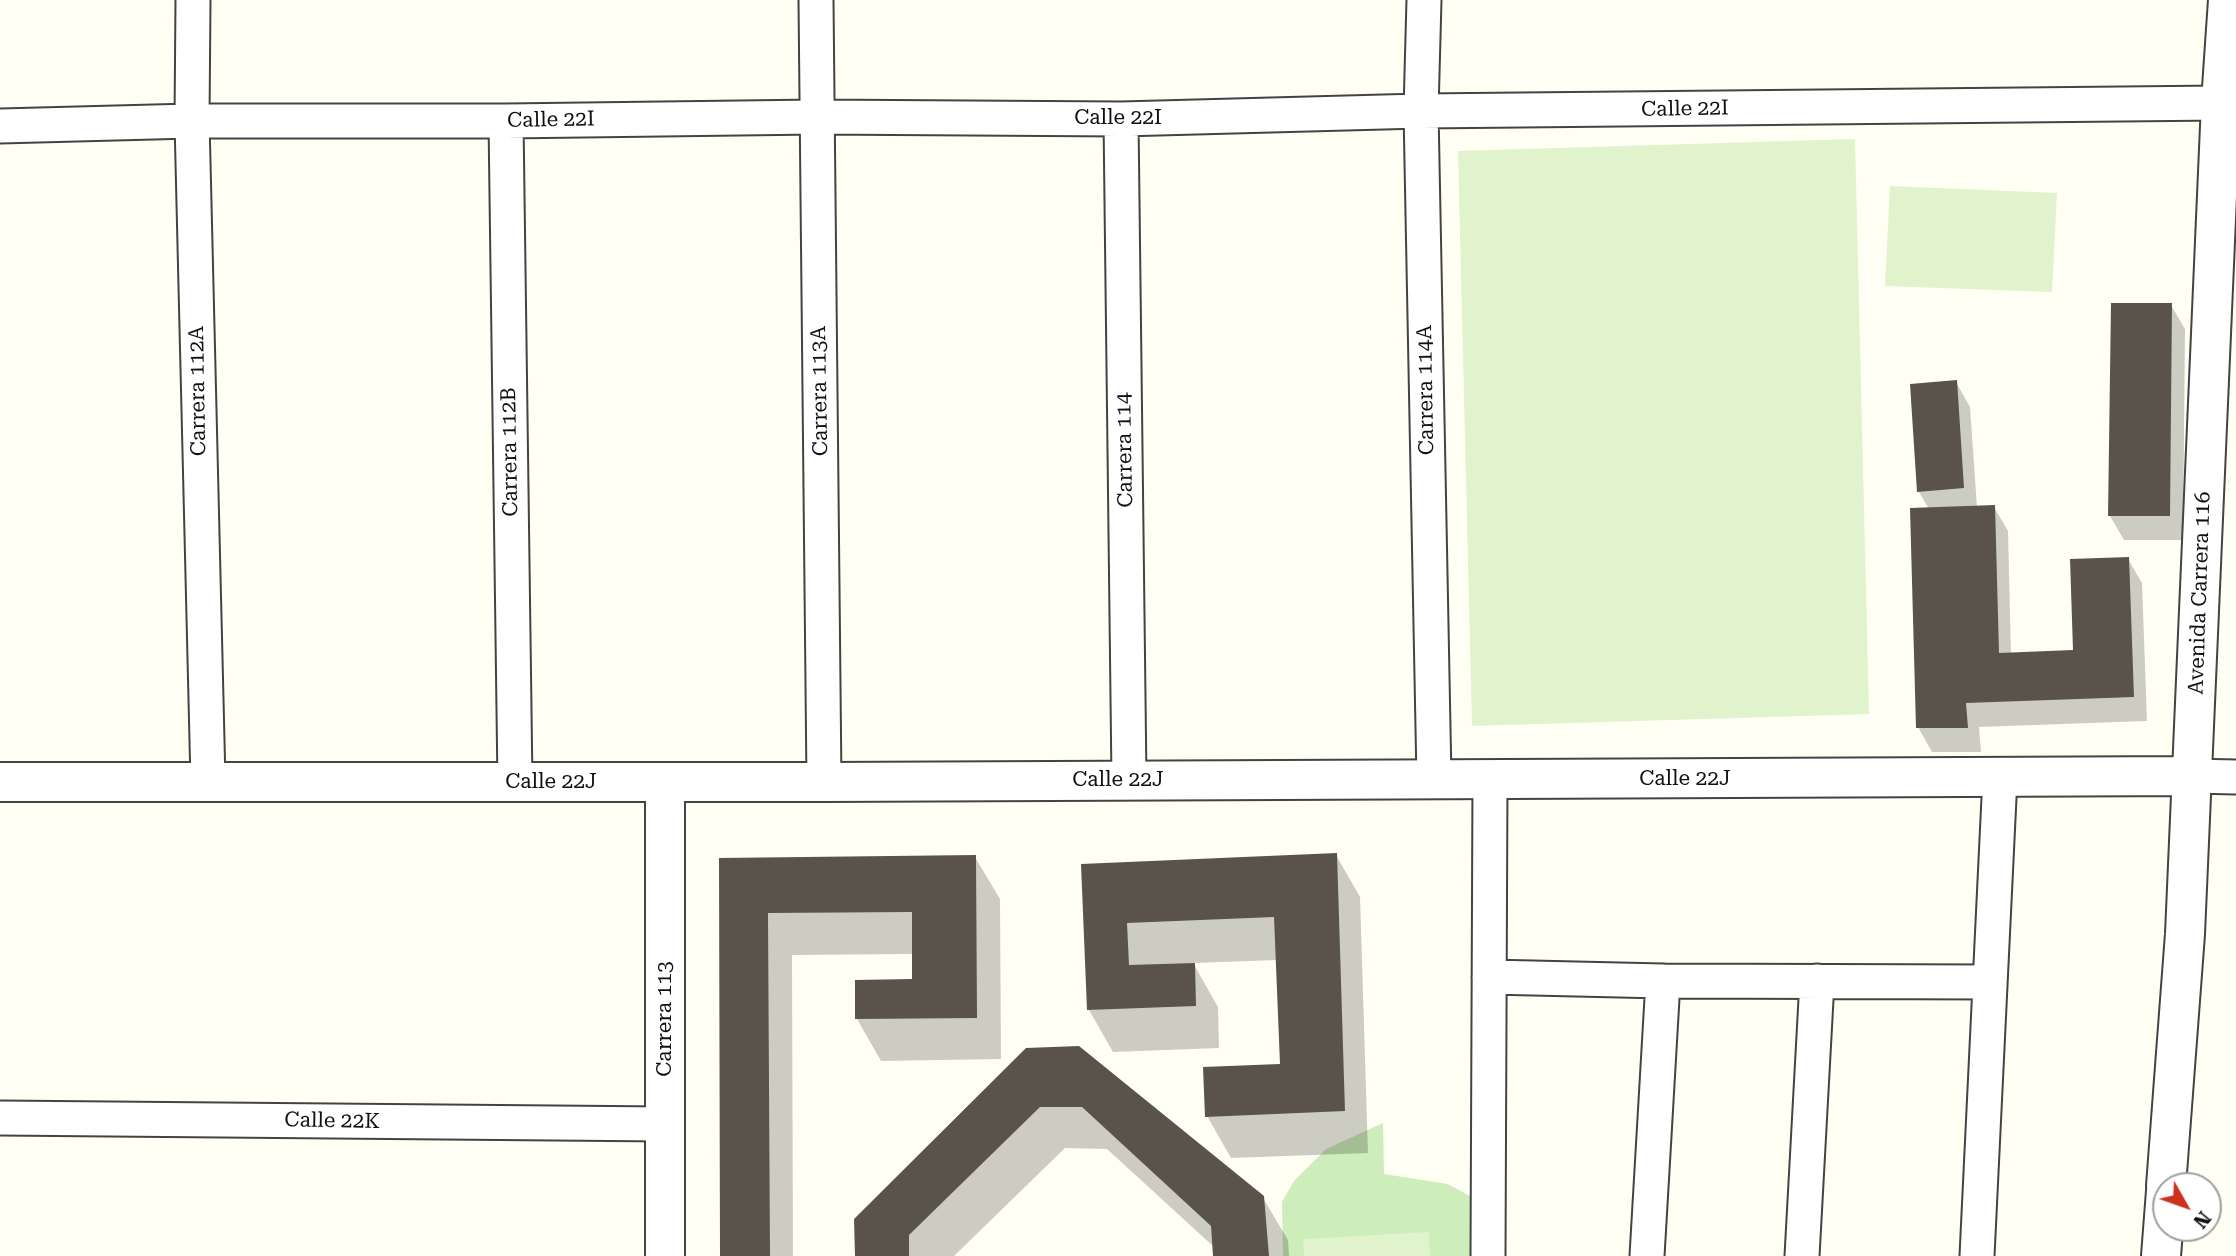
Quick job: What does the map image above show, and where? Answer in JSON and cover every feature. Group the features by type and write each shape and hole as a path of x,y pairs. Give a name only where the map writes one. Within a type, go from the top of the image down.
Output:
{"street":[{"name":"Carrera 112A","path":"193,0 192,121 208,782"},
{"name":"Carrera 113A","path":"816,0 824,782"},
{"name":"Carrera 114A","path":"1424,0 1421,111 1434,779"},
{"name":"Avenida Carrera 116","path":"2167,1172 2185,934 2191,776 2229,104 2228,0"},
{"name":"Calle 22I","path":"0,126 192,121 817,117 1121,119 1421,111 2229,104"},
{"name":"Carrera 114","path":"1121,119 1129,780"},
{"name":"Carrera 112B","path":"506,121 514,783"},
{"path":"1977,1256 2000,777"},
{"name":"Calle 22J","path":"0,782 514,783 2236,777"},
{"path":"1488,1256 1490,780"},
{"name":"Carrera 113","path":"664,1256 665,782"},
{"path":"1489,977 1663,981 1990,982"},
{"path":"1647,1256 1663,981"},
{"path":"1802,1256 1817,981"},
{"name":"Calle 22K","path":"0,1118 665,1124"}],"green space":[{"path":"1855,139 1869,714 1472,726 1458,151"},
{"path":"1890,186 2057,193 2052,292 1885,286"},
{"path":"1383,1123 1384,1174 1448,1184 1488,1206 1488,1256 1283,1256 1282,1202 1294,1181 1326,1149"},
{"path":"1429,1232 1430,1256 1304,1256 1303,1239"}],"building":[{"path":"2111,303 2172,303 2170,516 2108,516"},
{"path":"1957,380 1964,488 1917,492 1910,384"},
{"path":"1995,505 1999,653 2073,650 2070,559 2129,557 2134,697 1966,703 1968,728 1916,728 1910,508"},
{"path":"1337,853 1345,1111 1205,1117 1203,1067 1280,1064 1274,917 1127,923 1129,965 1195,963 1196,1006 1087,1010 1081,864"},
{"path":"976,855 977,1018 855,1019 855,980 912,979 912,912 768,913 770,1256 720,1256 719,858"},
{"path":"1079,1046 1264,1196 1269,1256 1213,1256 1211,1226 1082,1107 1040,1107 909,1235 909,1256 855,1256 854,1219 1026,1048"}]}
